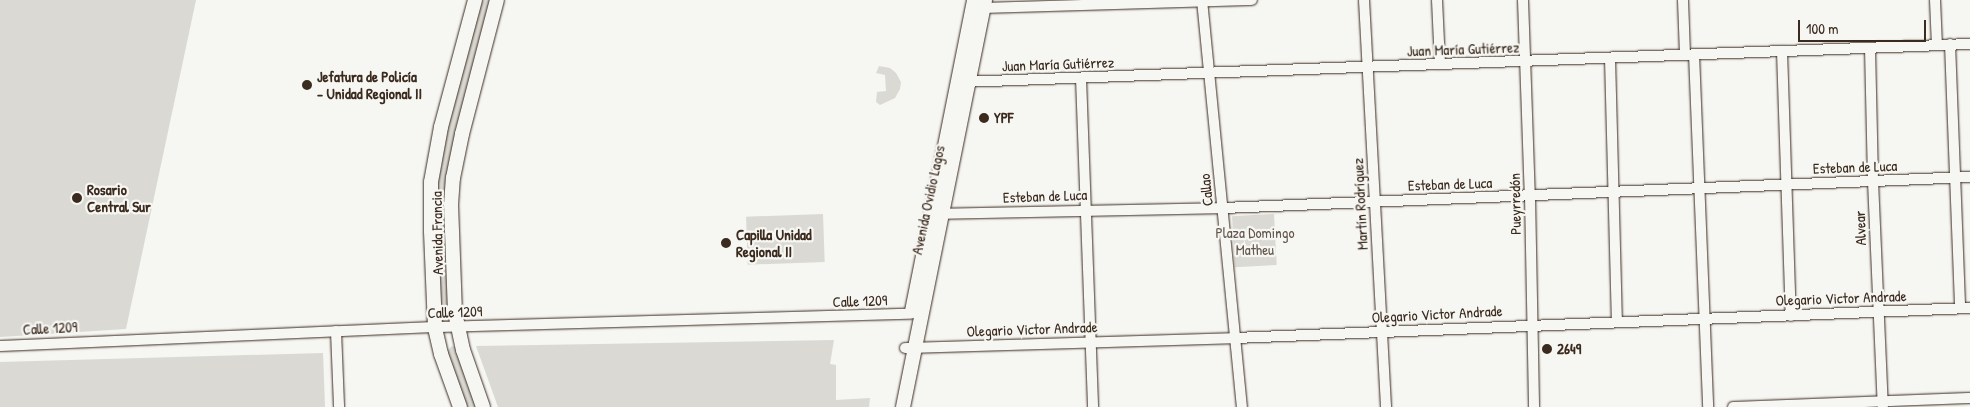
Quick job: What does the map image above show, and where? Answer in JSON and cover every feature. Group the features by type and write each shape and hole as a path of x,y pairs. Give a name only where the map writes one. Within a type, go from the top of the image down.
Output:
{"street":[{"name":"Avenida Francia","path":"460,407 441,354 436,327 430,231 431,182 441,127 475,0"},
{"name":"Avenida Francia","path":"483,407 457,326 454,298 451,192 462,134 497,0"},
{"path":"979,4 1252,0"},
{"name":"Martín Rodríguez","path":"1364,0 1386,407"},
{"path":"1437,0 1440,64"},
{"name":"Pueyrredón","path":"1523,0 1530,196 1534,407"},
{"path":"1682,0 1689,55 1699,188 1706,319 1708,407"},
{"path":"1935,0 1937,45"},
{"name":"Callao","path":"1202,1 1242,407"},
{"name":"Avenida Ovidio Lagos","path":"893,407 909,348 979,4"},
{"path":"1950,44 1955,178 1965,308"},
{"name":"Juan María Gutiérrez","path":"963,82 1970,44"},
{"name":"Alvear","path":"1870,48 1873,181 1883,404"},
{"path":"1782,51 1790,316"},
{"path":"1610,58 1617,322"},
{"path":"1081,78 1093,407"},
{"name":"Esteban de Luca","path":"936,214 1086,209 1223,208 1970,177"},
{"name":"Avenida Ovidio Lagos","path":"903,407 911,314 936,214"},
{"name":"Olegario Victor Andrade","path":"909,348 1235,338 1531,324 1790,316 1965,308"},
{"name":"Calle 1209","path":"0,346 457,326 911,314"},
{"path":"336,331 339,407"},
{"path":"1734,407 1883,404 1970,398"}],"green space":[{"name":"Rosario Central Sur","path":"0,0 196,0 126,329 0,337"},
{"path":"480,0 493,0 456,138 452,318 445,322 441,321 437,297 438,166"},
{"path":"879,66 890,68 896,73 901,82 900,89 895,98 880,105 876,102 877,92 886,91 885,75 876,73"},
{"path":"823,214 825,262 748,265 746,217"},
{"name":"Plaza Domingo Matheu","path":"1274,214 1277,265 1235,267 1232,216"},
{"path":"834,340 830,364 836,365 836,400 870,398 869,407 498,407 476,346"},
{"path":"452,346 456,347 479,407 465,407 447,351"},
{"path":"323,353 325,407 0,407 0,362"}],"place":[{"name":"Jefatura de Policía - Unidad Regional II","path":"307,85"},
{"name":"YPF","path":"984,118"},
{"name":"Rosario Central Sur","path":"77,198"},
{"name":"Capilla Unidad Regional II","path":"726,243"},
{"name":"2649","path":"1547,349"}]}
